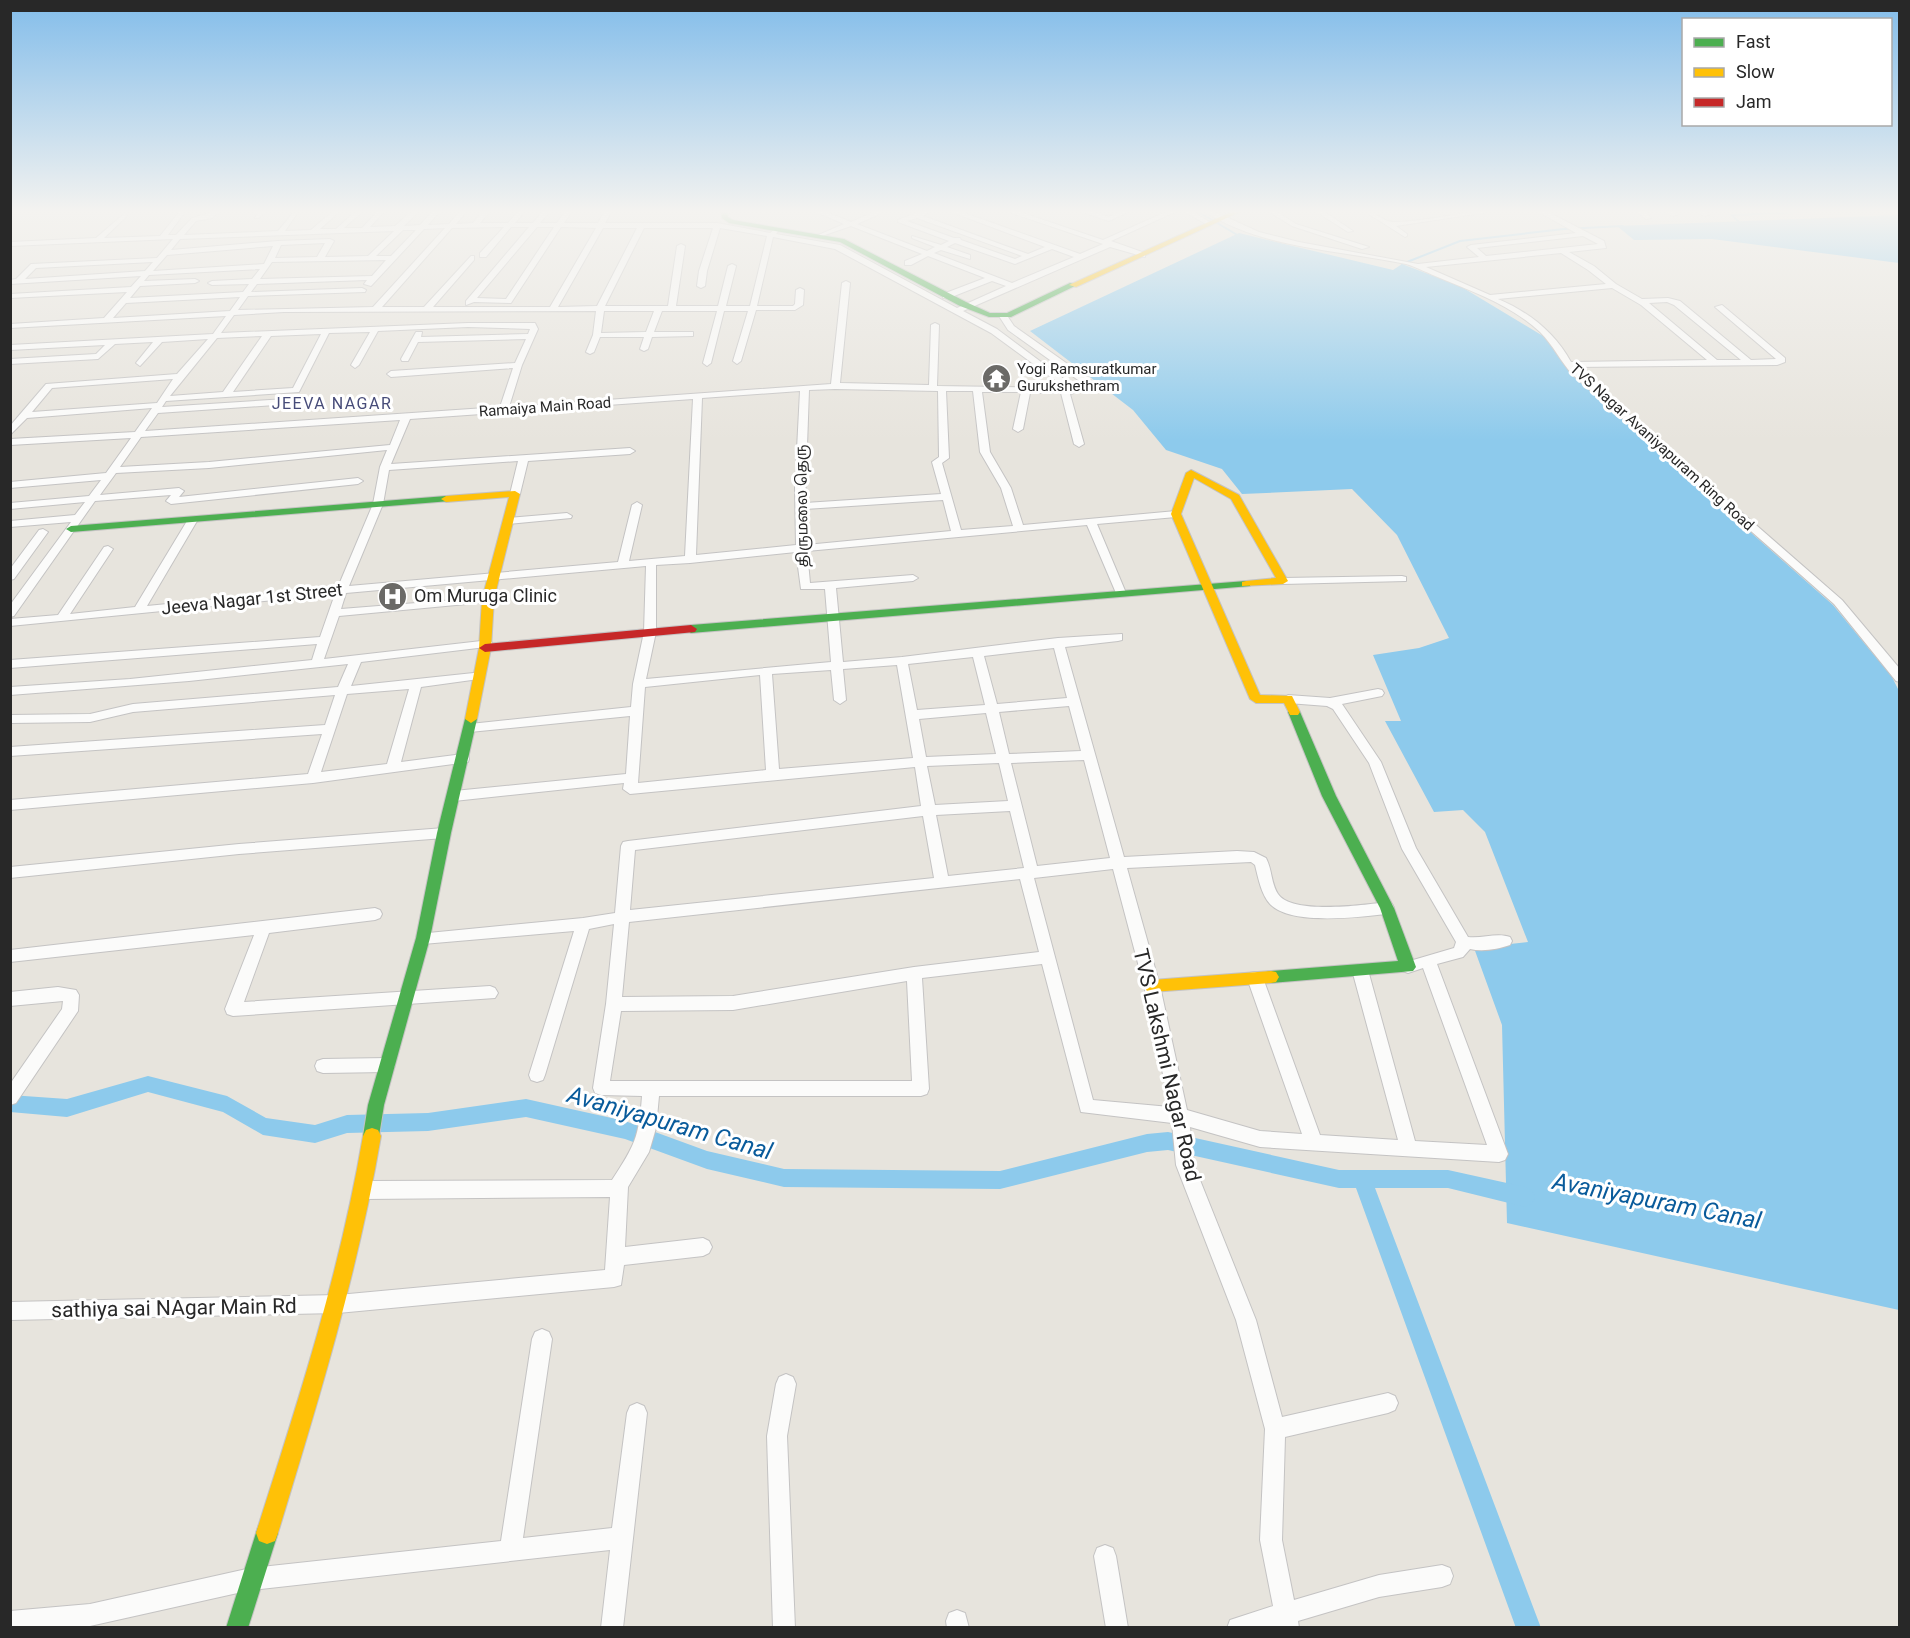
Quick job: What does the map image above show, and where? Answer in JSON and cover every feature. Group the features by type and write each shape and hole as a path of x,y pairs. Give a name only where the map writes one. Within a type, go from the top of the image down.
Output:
{"street":[{"path":"10,296 119,287"},
{"path":"108,320 136,287"},
{"path":"10,614 180,376 215,336 251,287"},
{"path":"10,326 232,312 353,300 364,287"},
{"path":"375,310 395,287"},
{"path":"426,310 446,287"},
{"path":"464,310 482,287"},
{"path":"472,300 508,301 517,287"},
{"path":"552,310 565,287"},
{"path":"590,352 597,335 600,309 609,287"},
{"path":"671,310 675,287"},
{"path":"707,363 727,287"},
{"path":"737,361 758,287"},
{"path":"835,386 846,287"},
{"path":"921,287 963,309 1003,316 1068,287"},
{"path":"925,287 946,296 1076,390"},
{"path":"946,296 968,287"},
{"path":"963,309 1007,287"},
{"name":"TVS Nagar Avaniyapuram Ring Road","path":"1465,287 1513,308 1540,328 1558,346 1568,365 1838,603 1899,678"},
{"path":"1488,297 1597,287"},
{"path":"1616,287 1641,301 1716,364"},
{"path":"124,301 246,294 353,300 375,310 795,308 799,305 800,290"},
{"path":"1641,301 1668,300 1677,303 1750,363"},
{"path":"1568,365 1716,364 1782,360 1719,306"},
{"path":"644,349 658,310"},
{"path":"1003,316 1011,328 1089,382 1076,390"},
{"path":"10,348 215,336 528,324 534,326 504,410"},
{"path":"935,326 944,458 937,462 957,535"},
{"path":"405,359 422,327"},
{"path":"355,365 375,330"},
{"path":"160,405 226,395 296,390 326,332"},
{"path":"226,395 268,334"},
{"path":"597,335 690,334"},
{"path":"415,340 530,336"},
{"path":"140,363 160,339"},
{"path":"10,362 98,356 114,341"},
{"path":"391,374 518,366"},
{"path":"10,432 49,386 180,376"},
{"name":"Ramaiya Main Road","path":"10,442 406,417 835,386 1076,390"},
{"name":"திருமலை தெரு","path":"805,388 799,459 800,549 805,587 914,578"},
{"path":"977,389 985,452 1006,488 1019,529"},
{"path":"1018,429 1026,390"},
{"path":"1076,390 1079,444"},
{"path":"690,560 698,396"},
{"path":"25,415 160,405 286,402"},
{"path":"316,665 323,639 378,504 385,467 406,417"},
{"path":"10,485 111,473 393,447"},
{"path":"385,467 630,451"},
{"path":"237,1628 338,1304 364,1190 376,1105 423,938 486,646 488,599 524,458"},
{"path":"1283,581 1235,497 1191,473 1176,514 1205,587 1256,699 1330,702 1378,693"},
{"path":"10,506 179,491 171,501 358,481"},
{"path":"10,524 192,521 515,494"},
{"path":"800,506 947,497"},
{"path":"622,566 637,506"},
{"name":"Jeeva Nagar 1st Street","path":"10,623 342,590 1176,514"},
{"path":"508,521 567,516"},
{"path":"138,610 192,521"},
{"path":"1091,522 1121,593"},
{"path":"10,577 44,532"},
{"path":"61,618 108,549"},
{"path":"651,563 650,632 639,684 630,789 920,762 1089,755"},
{"path":"10,691 316,665 486,646 1121,593 1283,581 1402,579"},
{"path":"830,585 840,700"},
{"path":"334,613 488,599"},
{"path":"639,684 978,654 1058,642 1118,637"},
{"path":"10,664 323,639"},
{"name":"TVS Lakshmi Nagar Road","path":"1058,642 1152,986 1180,1116 1185,1165 1246,1320 1275,1429 1271,1540 1287,1621"},
{"path":"978,654 1016,806 1047,957 1087,1107 1180,1116 1260,1139 1499,1154 1428,960"},
{"path":"313,778 328,729 356,660"},
{"path":"902,661 942,883"},
{"path":"766,671 773,774"},
{"path":"10,719 90,718 133,708 416,684 479,675"},
{"path":"393,766 416,684"},
{"path":"1288,699 1329,796 1387,908 1408,967"},
{"path":"912,715 1074,701"},
{"path":"1152,986 1408,967 1458,953 1463,949 1463,942 1409,849 1375,762 1350,722 1337,706 1330,702"},
{"path":"470,728 637,711"},
{"path":"10,752 328,729"},
{"path":"10,806 313,778 393,766 463,759"},
{"path":"454,796 632,778"},
{"path":"914,973 921,1089 602,1088 614,1004 628,846 929,810 1016,806"},
{"path":"10,873 239,849 444,834"},
{"path":"423,938 583,924 623,917 1118,863 1254,857 1261,861 1273,900 1284,907 1342,913 1387,908"},
{"path":"10,956 375,914"},
{"path":"537,1076 583,924"},
{"path":"264,928 233,1009 490,993"},
{"path":"1463,942 1479,945 1505,941"},
{"path":"614,1004 733,1002 914,973 1047,957"},
{"path":"1360,970 1408,1149"},
{"path":"1256,978 1314,1143"},
{"path":"10,999 58,994 71,995 70,1011 10,1098"},
{"path":"323,1066 387,1065"},
{"path":"364,1190 617,1188 640,1152 648,1128 651,1089"},
{"path":"619,1185 615,1257 703,1247"},
{"name":"sathiya sai NAgar Main Rd","path":"10,1311 338,1304 614,1278 615,1257"},
{"path":"510,1550 542,1339"},
{"path":"784,1628 777,1436 786,1384"},
{"path":"1275,1429 1388,1403"},
{"path":"612,1628 637,1413"},
{"path":"10,1622 90,1615 251,1580 622,1538"},
{"path":"1105,1556 1117,1628"},
{"path":"1238,1628 1287,1621 1379,1586 1442,1576"}],"water":[{"path":"1123,287 1462,287 1548,339 1570,373 1833,605 1892,677 1899,691 1899,1310 1507,1223 1502,1025 1474,948 1528,942 1485,832 1463,810 1434,812 1385,721 1401,721 1373,655 1419,648 1449,638 1397,535 1352,489 1242,494 1222,469 1166,450 1133,410 1030,331"}],"waterway":[{"name":"Avaniyapuram Canal","path":"10,1103 67,1108 148,1084 227,1105 263,1126 315,1134 347,1124 428,1122 526,1108 625,1130 707,1160 784,1178 1000,1180 1147,1143 1168,1141 1339,1179 1362,1179"},
{"name":"Avaniyapuram Canal","path":"1362,1179 1448,1179 1525,1197"},
{"name":"Avaniyapuram Canal","path":"1362,1179 1529,1628"}],"traffic: fast":[{"path":"932,287 989,315 1008,315 1068,287"},
{"path":"71,529 446,499"},
{"path":"691,629 1246,584"},
{"path":"1271,977 1408,967 1387,908 1329,796 1294,712"},
{"path":"372,1136 376,1105 423,938 444,833 471,719"},
{"path":"237,1628 267,1533"}],"traffic: slow":[{"path":"1246,584 1283,581 1235,497 1191,473 1176,514 1256,699 1288,699 1294,712"},
{"path":"446,499 515,494 488,599 485,648 471,719"},
{"path":"1152,986 1271,977"},
{"path":"267,1533 341,1287 372,1136"}],"traffic: jam":[{"path":"485,648 691,629"}],"place":[{"name":"Yogi Ramsuratkumar Gurukshethram","path":"996,378"},
{"name":"Om Muruga Clinic","path":"393,596"}],"district":[{"name":"JEEVA NAGAR","path":"332,403"}]}
